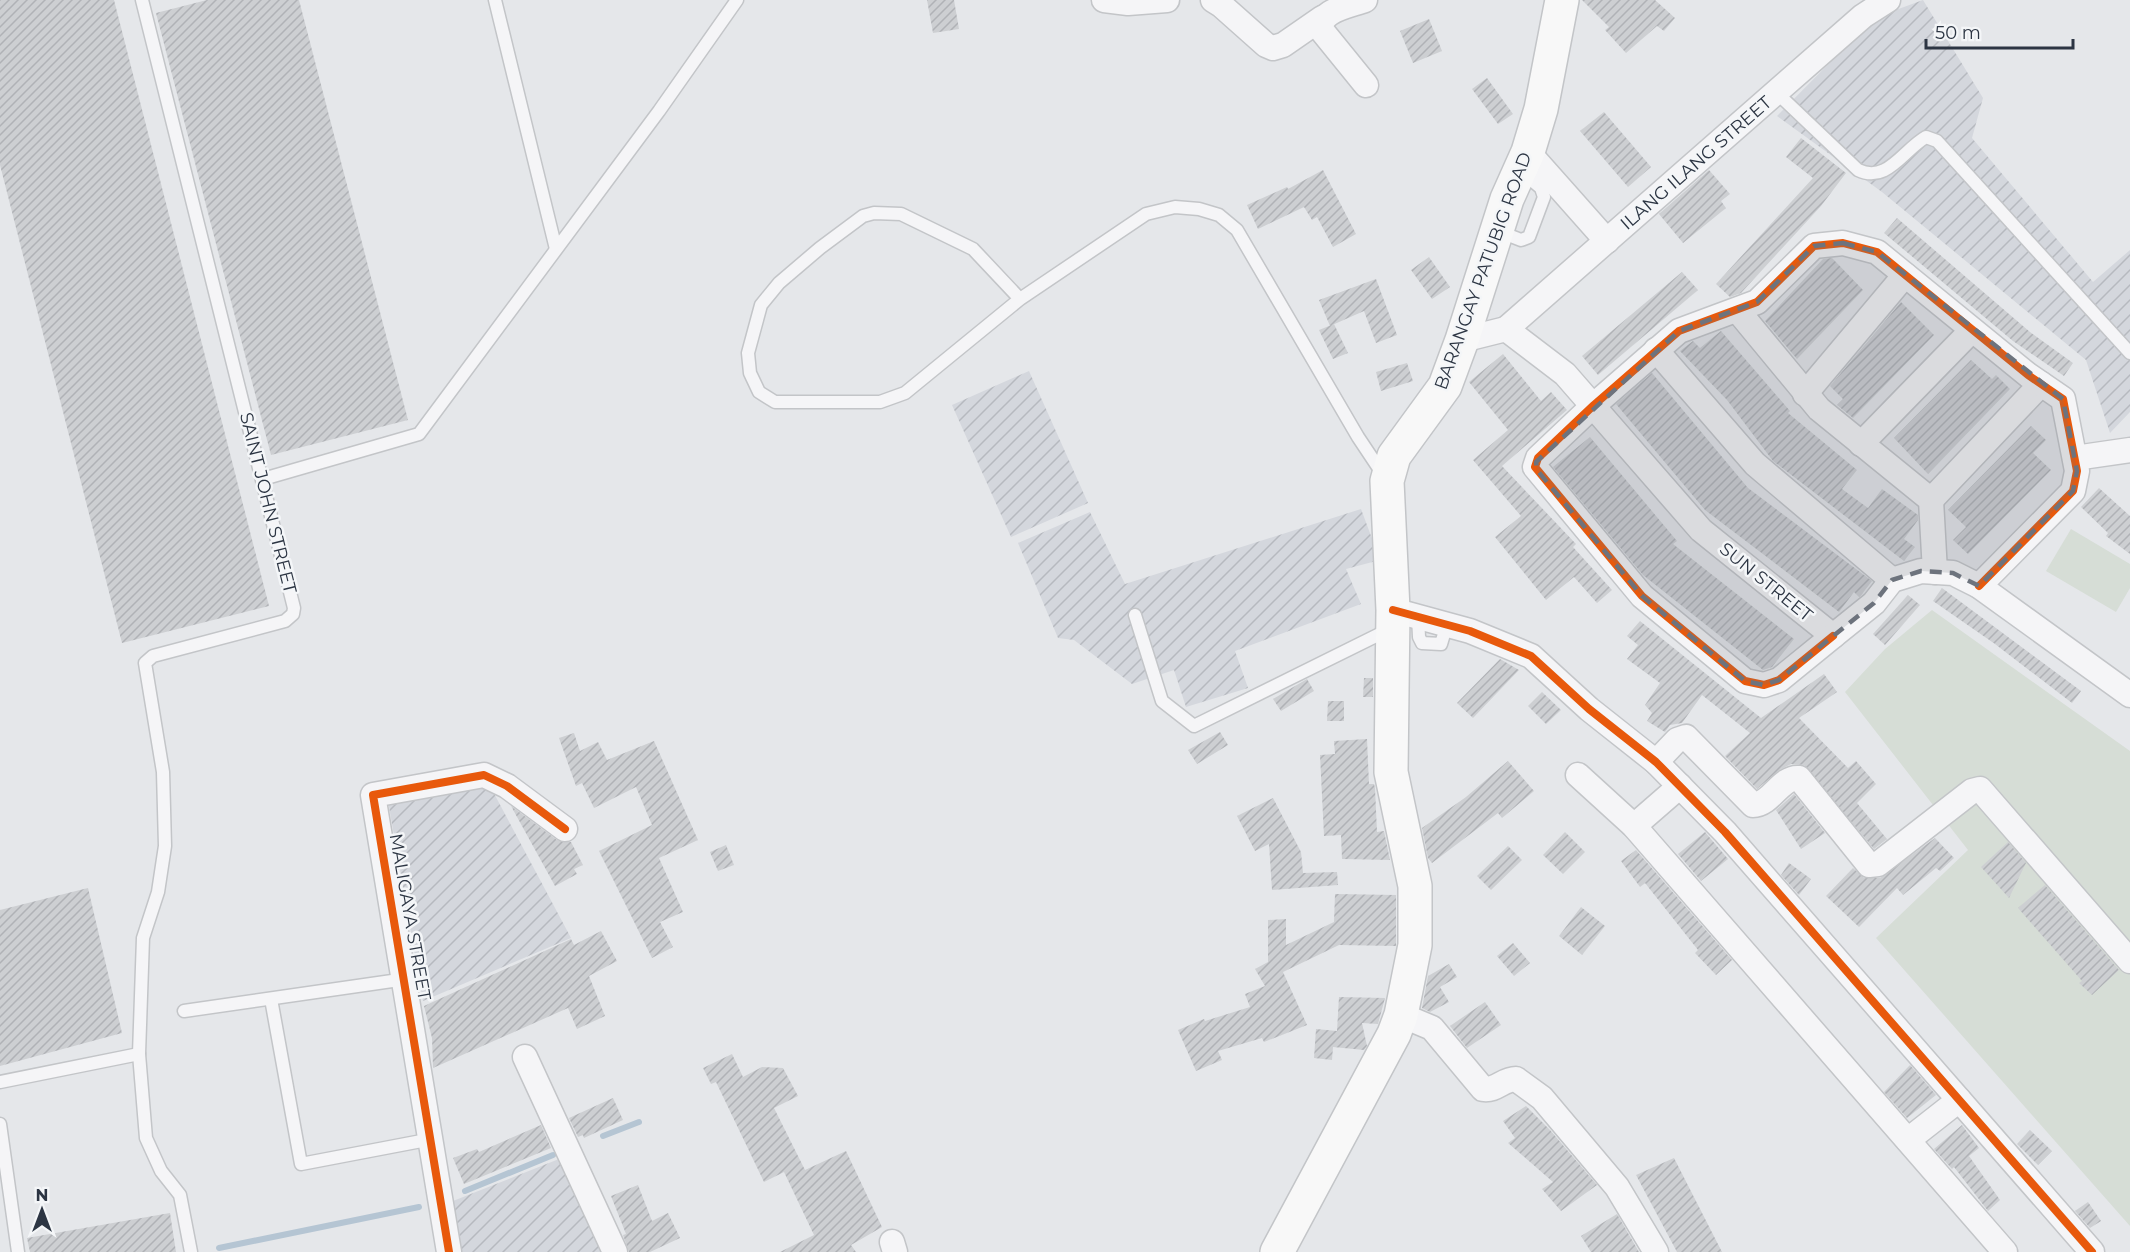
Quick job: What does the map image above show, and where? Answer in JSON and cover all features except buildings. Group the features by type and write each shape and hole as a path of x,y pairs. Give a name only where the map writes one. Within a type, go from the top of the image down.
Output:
{"main road":[{"name":"BARANGAY PATUBIG ROAD","path":"1276,1252 1394,1034 1401,1015 1415,945 1415,886 1390,772 1402,618 1387,481 1394,456 1445,386 1462,340 1496,231 1524,161 1540,109 1562,0"}],"street":[{"path":"1104,0 1128,3 1167,0"},
{"path":"1213,0 1266,45 1274,48 1283,45 1322,18 1365,0"},
{"name":"ILANG ILANG STREET","path":"1506,329 1863,16 1888,0"},
{"path":"1322,18 1320,26 1323,32 1366,85"},
{"path":"1524,161 1606,241"},
{"path":"1979,586 2073,491 2077,471 2063,399 1972,330 1877,252 1843,243 1814,246 1757,302 1738,311 1698,322 1678,331 1538,458 1535,467 1642,596 1744,681 1764,685 1779,680 1874,603 1892,580 1921,571 1953,573 1979,586 2127,686"},
{"path":"1805,394 1905,274"},
{"path":"1738,311 1819,409 1931,500"},
{"path":"1462,340 1506,329"},
{"name":"SUN STREET","path":"1506,329 1565,374 1701,530 1833,636"},
{"path":"1861,444 1972,330"},
{"path":"1656,350 1755,464 1892,580"},
{"path":"1935,572 1931,500 2041,384"},
{"path":"2075,458 2130,450"},
{"path":"1402,618 1447,624 1531,656 1589,710 1656,762 1725,832 2092,1252"},
{"path":"1656,762 1677,740 1686,737 1753,805 1761,803 1791,780 1799,778 1869,865 1878,864 1972,791 1980,789 2130,961"},
{"name":"MALIGAYA STREET","path":"449,1252 406,979 373,795 484,775 507,786 565,829"},
{"path":"1578,775 1634,826 2005,1252"},
{"path":"1634,826 1680,786"},
{"path":"1401,1015 1432,1028 1484,1089 1489,1090 1507,1080 1516,1079 1542,1098 1617,1187 1656,1252"},
{"path":"525,1057 615,1252"},
{"path":"1908,1140 1959,1100"}],"lane":[{"name":"SAINT JOHN STREET","path":"142,0 264,479 293,614 285,621 153,656 145,663 163,772 165,846 158,892 143,938 139,1054 146,1138 161,1171 180,1195 191,1252"},
{"path":"495,0 556,249"},
{"path":"264,479 419,434 737,0"},
{"path":"1777,93 1858,170 1868,174 1883,173 1926,137 1937,141 2130,353"},
{"path":"1020,299 973,249 901,214 874,213 863,216 779,283 761,305 748,353 750,373 759,392 775,402 880,402 905,393 1020,299 1146,214 1175,207 1199,209 1219,215 1237,230 1358,437 1387,481"},
{"path":"1136,615 1162,701 1194,726 1377,638 1402,618"},
{"path":"184,1011 406,979"},
{"path":"271,999 301,1164 432,1139"},
{"path":"0,1082 139,1054"},
{"path":"0,1124 18,1252"}],"highlighted area":[{"path":"1843,243 1877,252 2063,399 2077,471 2073,491 1979,586 1953,573 1921,571 1892,580 1874,603 1779,680 1764,685 1745,681 1642,596 1537,470 1536,462 1679,331 1757,302 1814,246"}],"shaded area":[{"path":"1923,0 1983,98 1972,138 2093,282 2130,250 2130,412 2110,433 2086,360 1882,192 1777,116 1874,18"},
{"path":"1029,371 1088,503 1011,537 952,405"},
{"path":"1361,509 1380,560 1346,569 1361,604 1235,651 1248,688 1186,707 1174,670 1132,684 1074,640 1058,638 1018,543 1090,512 1125,584"},
{"path":"2071,529 2130,564 2130,588 2116,612 2046,571"},
{"path":"1932,610 2130,751 2130,1226 1876,938 1968,850 1845,692 1885,649"},
{"path":"489,784 571,938 423,1001 388,801"},
{"path":"564,1157 604,1252 460,1252 453,1201"}],"waterway":[{"path":"603,1136 639,1122"},
{"path":"465,1191 553,1155"},
{"path":"219,1248 419,1207"}],"cycle path":[{"path":"1833,636 1779,680 1764,685 1745,681 1642,596 1535,467 1538,458 1594,405 1679,331 1757,302 1814,246 1843,243 1877,252 2028,375 2063,399 2077,471 2073,491 1979,586"},
{"path":"1393,610 1470,631 1531,656 1589,709 1656,762 1725,832 2092,1252"},
{"path":"449,1252 373,795 484,775 507,786 565,829"}]}
